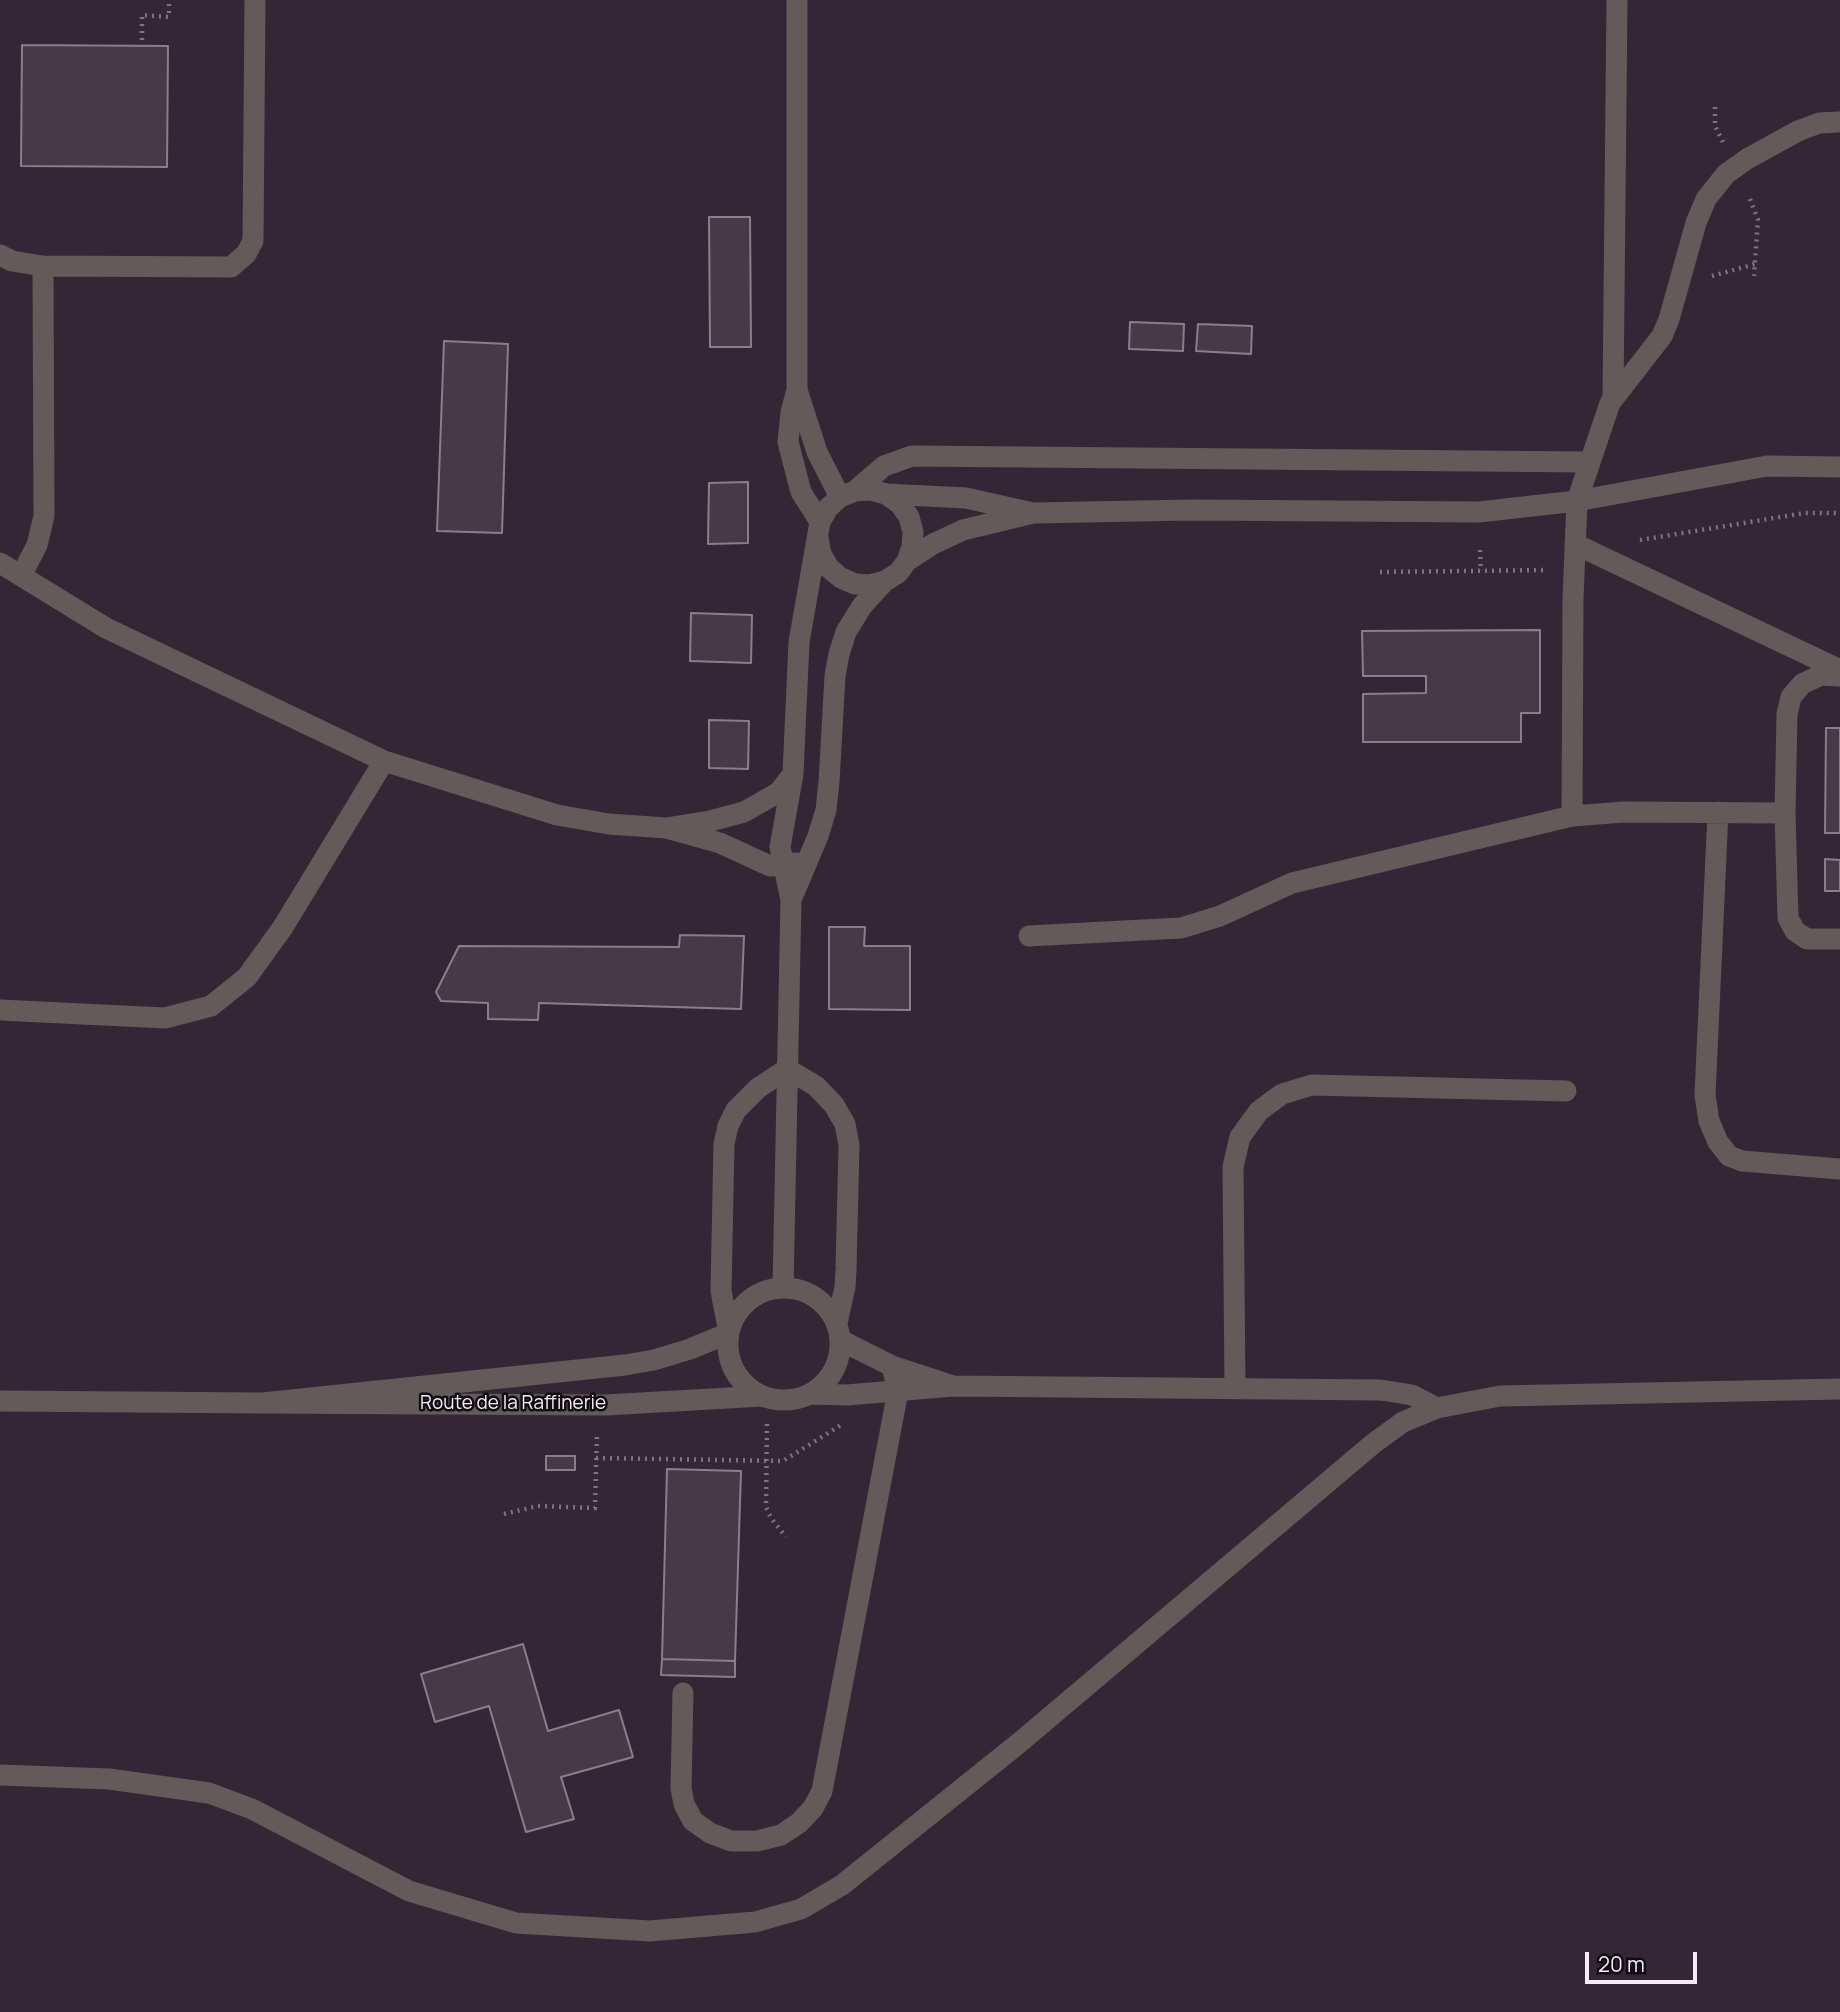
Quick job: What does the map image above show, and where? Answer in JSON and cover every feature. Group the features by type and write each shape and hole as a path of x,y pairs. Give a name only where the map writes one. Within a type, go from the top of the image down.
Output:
{"street":[{"path":"0,255 12,261 43,266 231,267 246,254 253,241 255,0"},
{"path":"797,0 797,390 791,412 788,442 801,492 819,530 821,554 829,568 841,578 855,584 870,585 885,581"},
{"path":"1613,397 1617,0"},
{"path":"1573,816 1577,501 1588,462 1613,397 1662,336 1696,223 1706,199 1726,174 1747,159 1798,131 1819,123 1840,122"},
{"path":"22,576 37,545 44,516 43,266"},
{"path":"797,390 817,452 847,494"},
{"path":"783,1288 791,900 780,847 793,774 799,642 806,592 819,530 828,508 884,466 912,456 1588,462"},
{"path":"907,561 933,544 963,530 1033,513 1191,510 1479,512 1577,501 1767,466 1840,467"},
{"path":"847,494 871,490 886,494 966,498 1033,513"},
{"path":"791,900 818,836 827,801 835,676 846,632 862,606 885,581 898,573 907,561 912,547 913,532 909,517 900,504 886,494"},
{"path":"1575,544 1840,670"},
{"path":"0,563 106,628 384,761 557,815 609,824 666,828 720,843 770,866 794,864 809,857"},
{"path":"1840,676 1821,676 1802,684 1791,697 1787,714 1785,813 1787,918 1795,931 1807,939 1840,939"},
{"path":"0,1010 164,1018 212,1006 247,977 283,928 384,761"},
{"path":"666,828 744,812 779,792 793,774"},
{"path":"1717,811 1705,1095 1709,1121 1718,1142 1729,1156 1742,1161 1840,1170"},
{"path":"1029,936 1181,928 1220,916 1292,883 1573,816 1624,812 1785,813"},
{"path":"787,1069 816,1086 834,1105 845,1124 849,1145 846,1269 838,1332 839,1357 833,1372 810,1394"},
{"path":"763,1396 749,1388 738,1377 729,1355 729,1333 721,1291 724,1144 736,1110 758,1088 787,1069"},
{"path":"1235,1388 1233,1167 1240,1138 1259,1111 1282,1094 1312,1085 1566,1091"},
{"path":"729,1333 734,1318 754,1296 783,1288 800,1290 816,1297 828,1309 838,1332 892,1366 953,1385 1381,1390 1412,1395 1437,1408"},
{"name":"Route de la Raffinerie","path":"263,1403 625,1365 690,1349 729,1333"},
{"path":"683,1693 681,1788 684,1804 693,1821 710,1833 731,1841 757,1841 781,1835 799,1823 813,1808 822,1791 898,1391 892,1366"},
{"name":"Route de la Raffinerie","path":"0,1401 606,1405 763,1396 779,1400 810,1394 848,1395 953,1385"},
{"path":"0,1776 109,1779 209,1793 252,1809 409,1892 516,1923 650,1931 755,1922 801,1909 842,1885 1019,1743 1374,1443 1403,1422 1437,1408 1500,1396 1840,1389"}],"path":[{"path":"142,40 142,15 169,17 169,0"},
{"path":"1715,107 1715,126 1725,146"},
{"path":"1750,199 1758,220 1754,276"},
{"path":"1629,543 1805,513 1840,513"},
{"path":"1480,550 1481,571"},
{"path":"1380,572 1547,570"},
{"path":"767,1420 766,1507 786,1537"},
{"path":"504,1514 538,1506 595,1508 597,1424"},
{"path":"596,1458 783,1461 844,1424"}],"shaded area":[{"path":"0,0 1840,0 1840,2012 0,2012"}],"building":[{"path":"22,45 168,46 167,167 21,166"},
{"path":"709,217 750,217 751,347 710,347"},
{"path":"1130,322 1184,324 1183,351 1129,349"},
{"path":"1198,324 1252,326 1251,354 1196,351"},
{"path":"444,341 508,344 502,533 437,531"},
{"path":"748,482 748,543 708,544 709,483"},
{"path":"691,613 752,615 751,663 690,661"},
{"path":"1540,630 1540,713 1521,713 1521,742 1363,742 1363,694 1426,693 1426,676 1363,676 1362,631"},
{"path":"709,720 749,721 748,769 709,768"},
{"path":"1826,728 1840,728 1840,833 1825,833"},
{"path":"1825,859 1840,860 1840,891 1825,891"},
{"path":"829,927 865,927 864,946 910,946 910,1010 829,1009"},
{"path":"680,935 744,936 741,1009 539,1003 538,1020 488,1019 488,1003 441,1001 436,992 459,946 679,947"},
{"path":"546,1456 575,1456 575,1470 546,1470"},
{"path":"667,1469 741,1471 735,1661 662,1659"},
{"path":"523,1644 548,1731 619,1710 633,1757 561,1777 574,1819 526,1832 489,1706 435,1722 421,1674"},
{"path":"662,1659 735,1661 735,1677 661,1675"}]}
